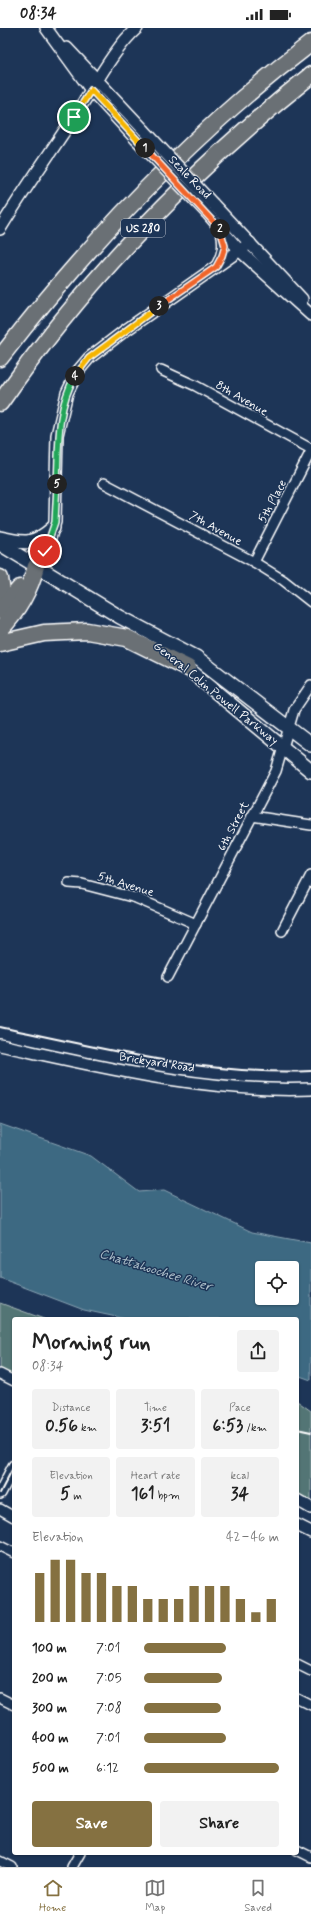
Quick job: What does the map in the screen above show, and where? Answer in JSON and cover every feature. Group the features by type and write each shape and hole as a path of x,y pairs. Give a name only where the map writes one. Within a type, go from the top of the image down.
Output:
{"highway":[{"name":"US 280","path":"0,358 36,311 127,207 219,117 311,43"},
{"name":"US 280","path":"0,403 48,338 132,240 239,135 311,76"},
{"path":"0,349 36,311"},
{"path":"0,611 36,566"},
{"path":"0,630 8,621 32,581 36,566"},
{"path":"0,578 2,593 0,599"},
{"path":"0,643 44,633 87,630 127,638 188,668"}],"main road":[{"path":"0,538 29,542 40,539 53,528"},
{"name":"General Colin Powell Parkway","path":"0,544 120,617 196,657 311,745"},
{"name":"General Colin Powell Parkway","path":"120,617 188,668 311,771"}],"street":[{"name":"Seale Road","path":"47,28 144,130 210,209 222,230 240,250 311,315"},
{"name":"Seale Road","path":"47,28 91,90 136,139 210,209 250,243 311,308"},
{"path":"0,229 32,178 118,50 137,28"},
{"path":"216,267 224,250 222,230"},
{"path":"36,566 47,548 53,528 57,485 57,435 67,393 78,371 89,358 123,332 250,243"},
{"name":"8th Avenue","path":"161,370 202,389 311,450"},
{"name":"5th Place","path":"254,562 311,450"},
{"name":"7th Avenue","path":"104,483 254,562 283,580 311,602"},
{"name":"6th Street","path":"168,977 276,771 284,749 288,727 294,710 311,685"},
{"path":"252,816 311,825"},
{"path":"282,930 311,875"},
{"name":"5th Avenue","path":"69,883 82,884 136,898 196,924"},
{"name":"Brickyard Road","path":"0,1045 122,1070 216,1085 258,1089 311,1089"},
{"path":"0,1374 12,1380"},
{"path":"0,1492 12,1470"},
{"path":"299,1501 311,1508"},
{"path":"0,1509 12,1516"},
{"path":"299,1526 311,1532"},
{"path":"0,1546 12,1552"},
{"path":"299,1665 311,1671"},
{"path":"0,1698 12,1704"},
{"path":"299,1699 311,1705"},
{"path":"299,1851 311,1857"},
{"path":"72,1867 79,1855"},
{"path":"0,1860 12,1867"}],"green space":[{"path":"0,1303 38,1317 12,1317 12,1376 0,1370"},
{"path":"299,1402 311,1411 311,1503 299,1496"}],"water":[{"name":"Chattahoochee River","path":"0,1124 91,1156 139,1192 164,1190 252,1232 311,1243 311,1380 299,1376 299,1317 117,1317 84,1310 0,1278"}],"railway":[{"path":"0,1027 154,1059 193,1065 232,1069 311,1071"},
{"path":"299,1429 311,1432"},
{"path":"0,1493 12,1470"}],"route":[{"path":"45,551 55,522 57,435 67,393 78,371 89,358 123,332 216,267 225,246 222,230 91,90 74,117"}]}
